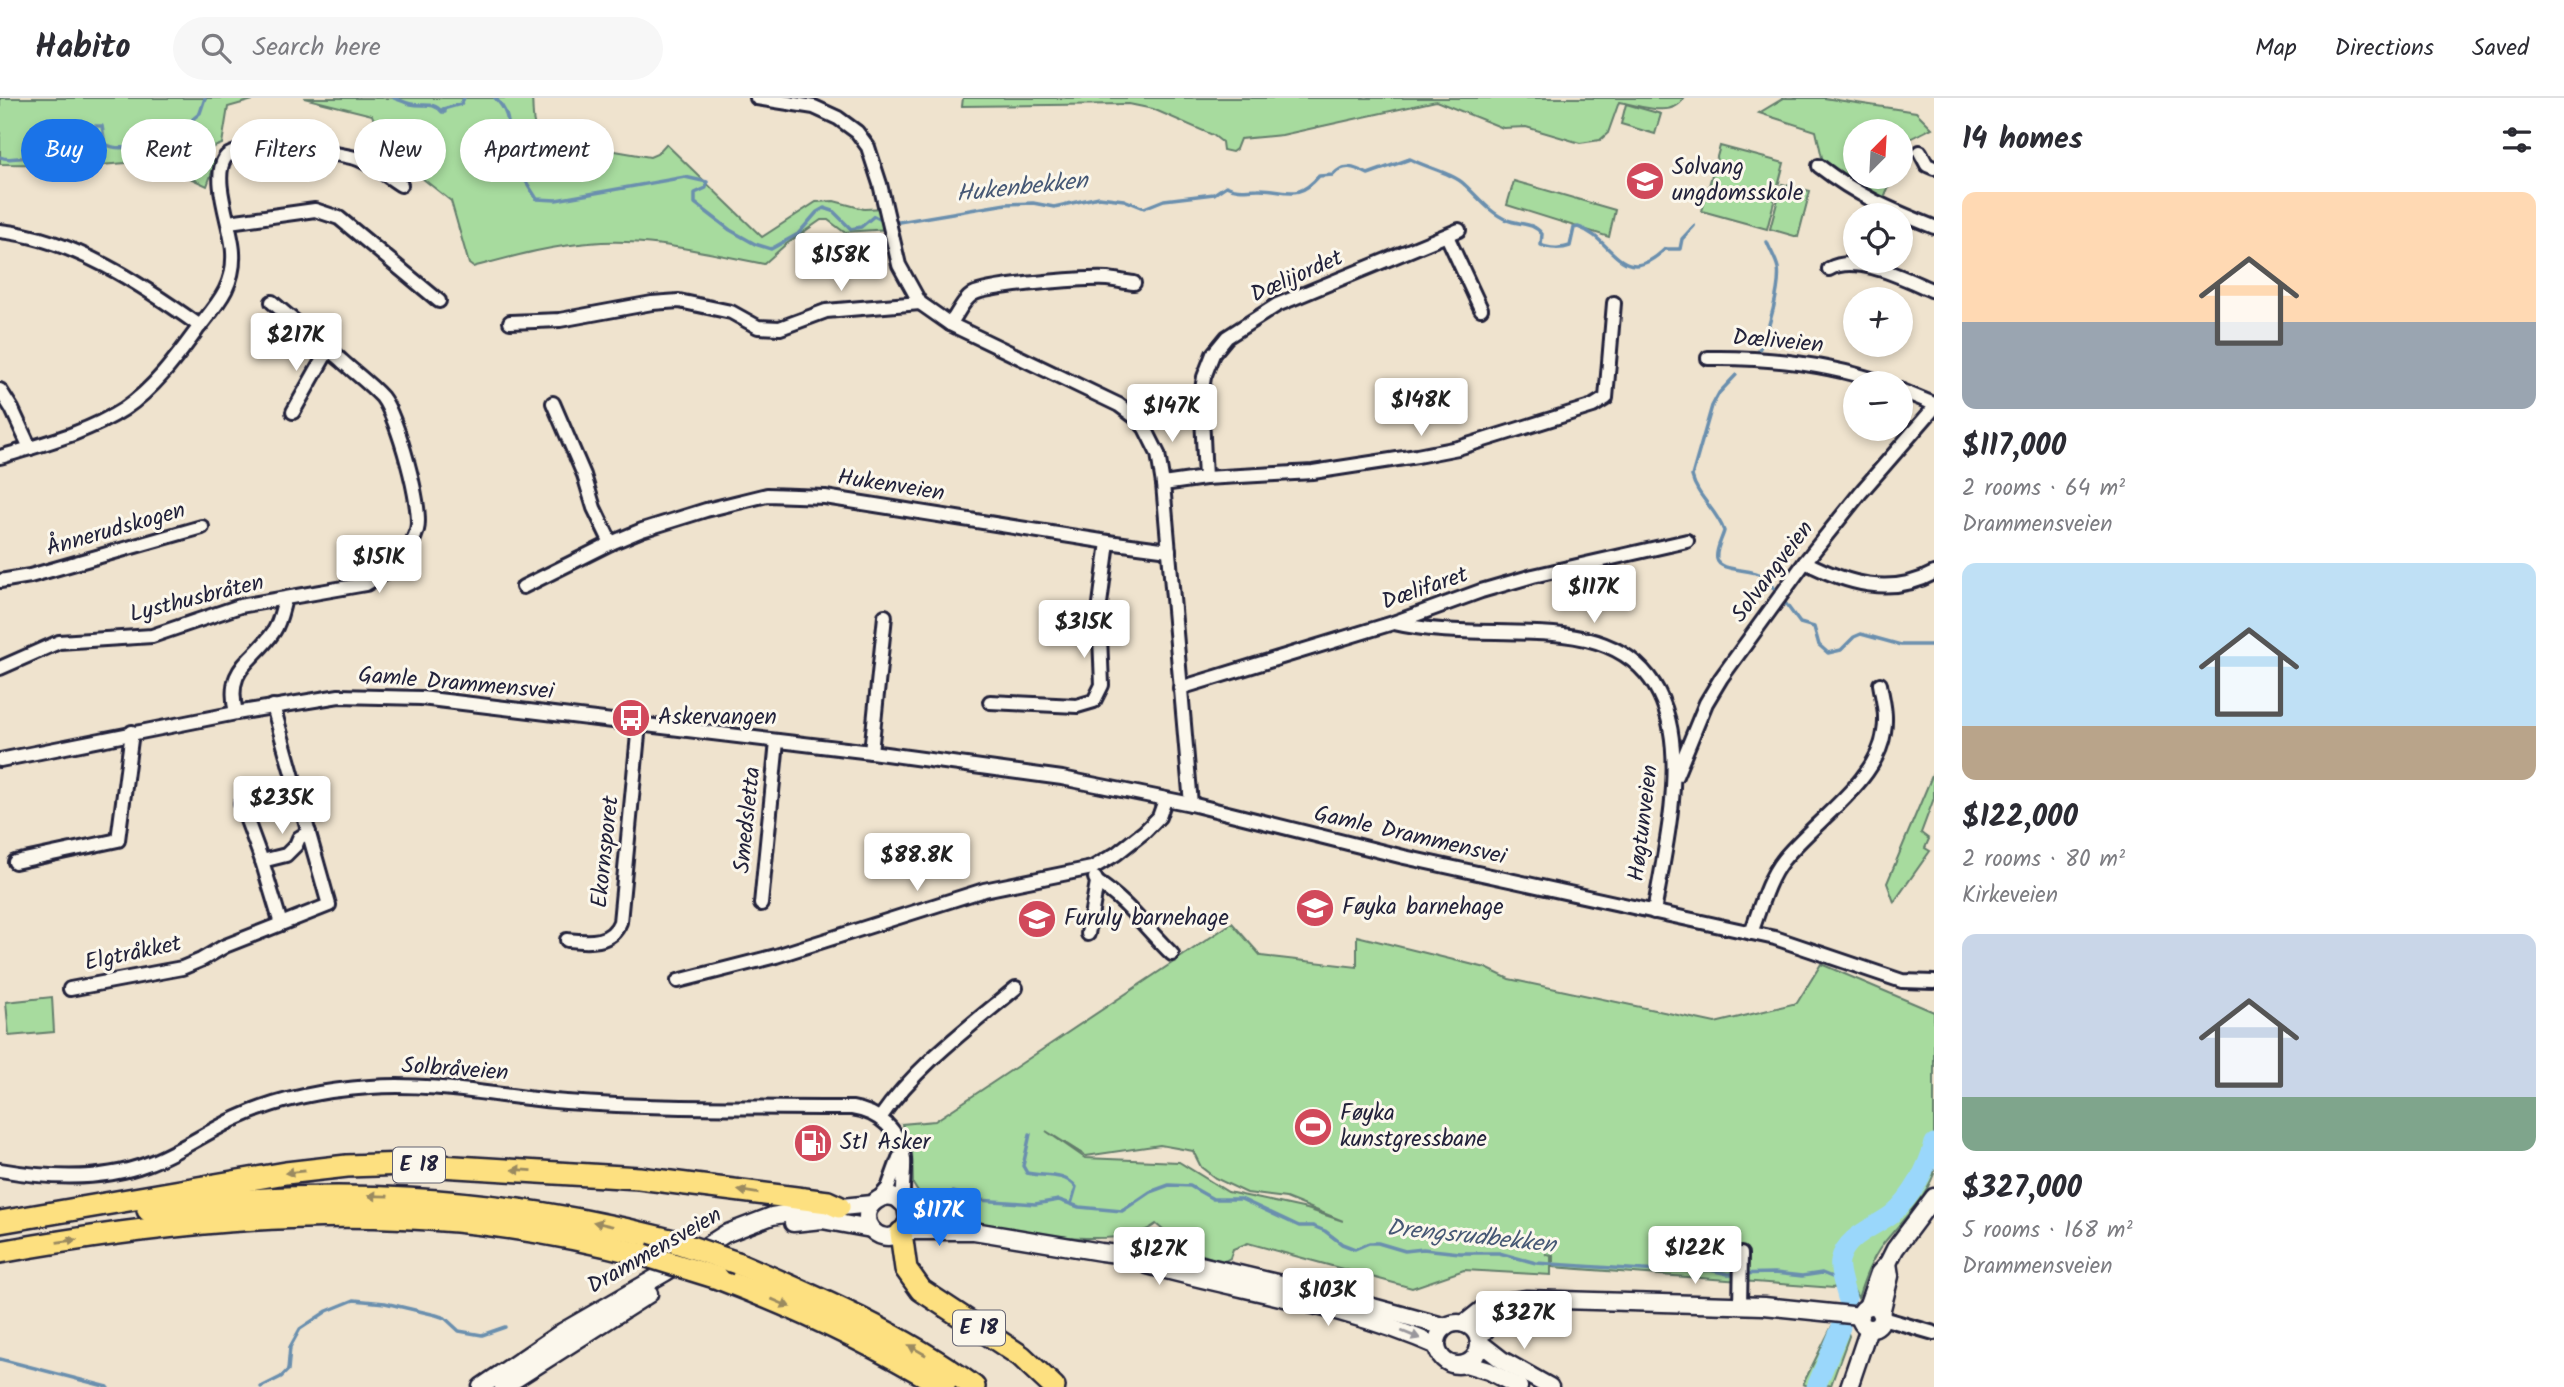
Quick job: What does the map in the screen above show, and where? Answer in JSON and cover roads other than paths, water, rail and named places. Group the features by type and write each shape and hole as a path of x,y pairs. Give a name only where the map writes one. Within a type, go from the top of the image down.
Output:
{"highway":[{"name":"E 18","path":"0,1222 286,1173 347,1166 407,1164 639,1178 828,1202 839,1207"},
{"name":"E 18","path":"0,1232 152,1209 239,1200 377,1196 535,1210 670,1240 737,1263 877,1328 921,1352 974,1387"},
{"path":"0,1252 152,1229 292,1217 454,1220 531,1230 644,1255 718,1278 870,1343 944,1387"},
{"name":"E 18","path":"903,1245 921,1290 1021,1356 1054,1387"}],"main road":[{"path":"974,1231 903,1245 876,1234 867,1217 875,1202 887,1196 896,1198 905,1206 974,1231 1101,1252 1192,1263 1332,1296 1446,1327 1464,1324 1502,1360 1550,1387"},
{"path":"1849,1387 1872,1316 1890,1276 1888,1264 1895,1249 1934,1197"},
{"name":"Drammensveien","path":"510,1383 562,1332 725,1234 772,1216 875,1202"},
{"path":"903,1245 908,1220 905,1206"},
{"name":"Drammensveien","path":"481,1387 510,1383 568,1343 744,1237 772,1227 805,1221 836,1222 871,1229"},
{"path":"1101,1252 1356,1317 1407,1332 1437,1346"},
{"path":"1464,1324 1489,1304 1527,1299 1740,1306 1872,1316"},
{"path":"1466,1364 1476,1355 1478,1340 1506,1303"},
{"path":"1446,1327 1439,1336 1437,1346 1440,1355 1448,1362 1489,1371 1519,1387"}],"street":[{"path":"757,98 814,107 838,118 857,132 868,147 880,184 899,265 920,303 950,324 1119,405 1135,416 1144,428 1158,454 1163,484 1191,804"},
{"path":"0,457 85,429 125,409 160,377 223,297 231,280 233,250 220,173 223,161 229,154 236,150 333,153 358,159 401,185"},
{"path":"1920,152 1927,165 1934,168"},
{"path":"1819,166 1848,188 1874,202 1934,227"},
{"path":"229,222 315,210 328,213 339,218 439,301"},
{"path":"0,231 29,236 78,253 167,302 200,327"},
{"name":"Dælijordet","path":"1205,478 1200,396 1213,354 1227,337 1286,301 1453,233 1481,309"},
{"path":"1829,269 1844,263 1867,266 1934,291"},
{"path":"950,324 963,303 974,294 987,290 1109,279 1134,283"},
{"path":"510,322 560,320 652,303 679,301 731,312 766,328 792,325 826,311 920,303"},
{"name":"Lysthusbråten","path":"0,668 59,642 152,636 240,606 366,584 380,576 408,549 414,539 418,522 403,449 391,411 369,384 272,302"},
{"path":"1163,484 1205,478 1313,472 1417,456 1458,447 1593,406 1606,398 1614,303"},
{"path":"293,412 328,349"},
{"name":"Dæliveien","path":"1708,358 1822,366 1846,371"},
{"path":"0,390 30,448"},
{"path":"1913,396 1934,406"},
{"path":"553,403 584,475 594,508 611,543"},
{"name":"Solvangveien","path":"1675,780 1706,703 1805,562 1934,406"},
{"name":"Hukenveien","path":"523,587 642,530 767,495 835,498 1169,550"},
{"name":"Ånnerudskogen","path":"0,582 202,527"},
{"name":"Dælifaret","path":"1180,688 1393,623 1481,591 1533,576 1687,541"},
{"path":"990,702 1077,706 1090,704 1097,698 1102,685 1099,612 1108,542"},
{"path":"1805,562 1833,576 1870,585 1908,584 1934,573"},
{"name":"Lysthusbråten","path":"236,713 232,686 239,671 275,629 285,599"},
{"path":"871,751 885,617"},
{"name":"Høgtunveien","path":"1393,623 1423,630 1565,635 1594,642 1634,661 1656,685 1671,731 1675,780 1654,912"},
{"path":"1751,933 1781,862 1853,787 1880,749 1886,712 1880,684"},
{"name":"Gamle Drammensvei","path":"0,760 132,732 339,696 390,696 639,724 1011,770 1191,804 1328,840 1751,933 1813,950 1902,981 1934,982"},
{"name":"Elgtråkket","path":"69,989 181,968 225,946 329,905 273,706"},
{"name":"Ekornsporet","path":"567,940 599,941 617,929 620,922 639,724"},
{"path":"15,862 118,840 132,732"},
{"name":"Smedsletta","path":"761,904 777,741"},
{"path":"678,981 776,956 984,890 1092,868 1116,854 1144,832 1159,817 1165,800"},
{"path":"241,804 281,924"},
{"path":"262,861 286,855 299,838 309,832"},
{"path":"1088,934 1097,882 1092,868"},
{"path":"1097,882 1129,906 1142,925 1172,954"},
{"path":"905,1206 901,1191 904,1158 891,1128 880,1118 897,1096 940,1054 1016,988"},
{"name":"Solbråveien","path":"0,1170 75,1176 124,1171 146,1164 260,1109 336,1091 370,1087 408,1085 459,1088 564,1102 661,1107 852,1108 870,1112 880,1118"},
{"path":"875,1202 888,1188 901,1151"},
{"path":"1740,1306 1741,1259"},
{"path":"1872,1316 1934,1333"}],"waterway":[{"name":"Hukenbekken","path":"193,119 200,113 205,98"},
{"name":"Hukenbekken","path":"394,98 411,104 432,105 442,112 445,112 443,109 461,104 464,98"},
{"name":"Hukenbekken","path":"495,98 505,111 515,161 537,199 556,200 685,177 707,182 706,188 695,193 695,203 730,230 755,244 771,249 798,234 817,212 824,208 833,211 851,229 861,227 874,216 885,222"},
{"name":"Hukenbekken","path":"0,157 38,160 45,154 46,142 71,154 84,145 86,135 95,126 102,126 105,144 121,148"},
{"name":"Hukenbekken","path":"893,223 1006,204 1033,203 1054,207 1099,197 1124,200 1144,208 1164,200 1214,194 1226,186 1238,190 1297,192 1319,176 1333,175 1341,169 1354,168 1368,174 1410,159 1460,181 1501,217 1535,227 1542,234 1541,245 1548,247 1570,246 1574,228 1578,227 1590,233 1618,258 1638,265 1650,261 1665,249 1680,249 1682,239 1694,226"},
{"name":"Hukenbekken","path":"1759,350 1778,286 1777,265 1767,242"},
{"name":"Hukenbekken","path":"1736,375 1719,393 1712,406 1692,476 1724,531 1717,552 1719,563 1763,576 1778,594"},
{"name":"Hukenbekken","path":"1783,600 1800,623 1814,627 1819,645 1828,653 1841,650 1861,634 1901,645 1934,645"},
{"path":"1030,1134 1023,1166 1027,1173 1059,1177 1071,1182 1076,1187 1071,1204"},
{"path":"1847,1298 1840,1270 1843,1252 1861,1233 1892,1214 1906,1199 1923,1172 1934,1143"},
{"name":"Drengsrudbekken","path":"953,1192 978,1200 1035,1204 1059,1200 1079,1207 1122,1211 1150,1192 1169,1185 1190,1186 1213,1199 1241,1199 1299,1226 1313,1226 1355,1249 1369,1243 1378,1243 1405,1251 1423,1249 1499,1253 1536,1263 1659,1271 1710,1270 1728,1274 1775,1273 1802,1276 1822,1273 1842,1277"},
{"name":"Drengsrudbekken","path":"261,1387 281,1377 288,1370 290,1347 300,1329 327,1311 354,1300 385,1303 436,1315 445,1318 459,1331 482,1335 505,1327"},
{"path":"1816,1387 1841,1327"},
{"name":"Drengsrudbekken","path":"0,1359 108,1387"}],"place":[{"name":"Solvang ungdomsskole","path":"1645,181"},
{"name":"Askervangen","path":"631,718"},
{"name":"Føyka barnehage","path":"1315,908"},
{"name":"Furuly barnehage","path":"1037,919"},
{"name":"Føyka kunstgressbane","path":"1313,1127"},
{"name":"St1 Asker","path":"813,1143"}]}
